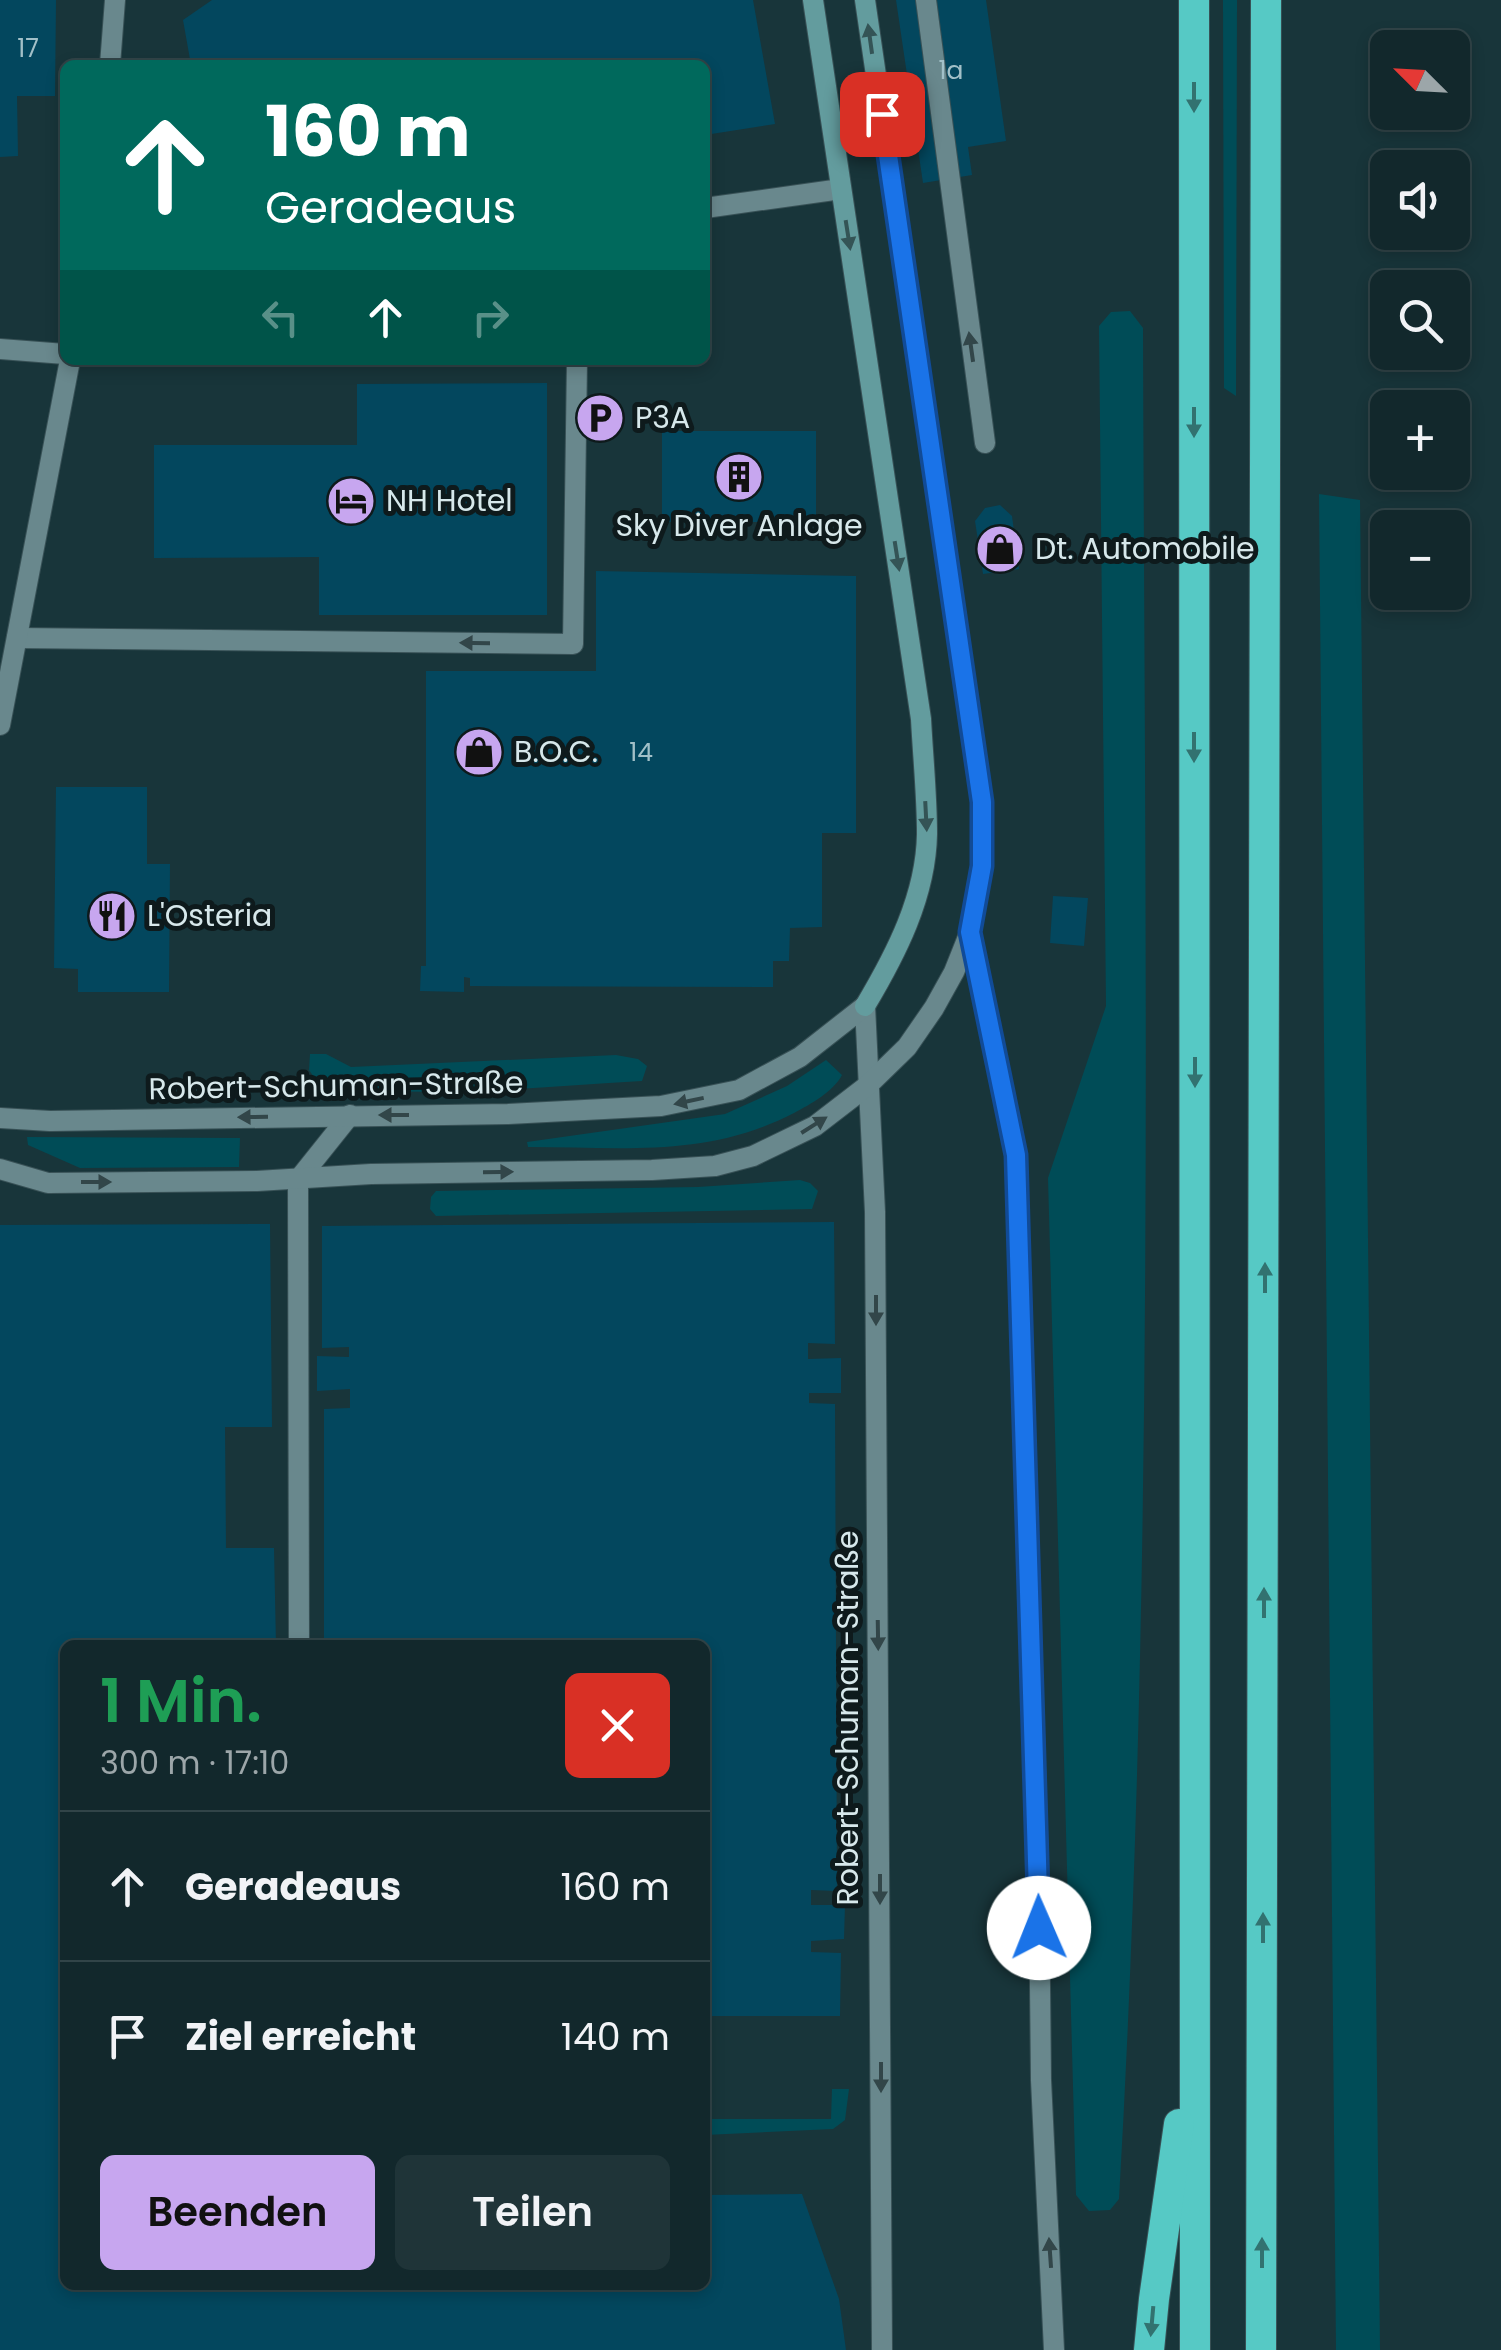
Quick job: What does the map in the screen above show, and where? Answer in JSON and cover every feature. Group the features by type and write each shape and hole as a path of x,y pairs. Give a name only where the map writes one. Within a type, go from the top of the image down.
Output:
{"highway":[{"path":"1194,0 1195,2350"},
{"path":"1262,2350 1266,0"},
{"path":"1150,2350 1195,2017"}],"street":[{"path":"110,60 115,0"},
{"path":"813,0 922,718 927,838 914,903 893,958 864,1006"},
{"path":"0,1169 48,1182 298,1180 372,1174 715,1166 754,1156 815,1126 868,1086 907,1047 954,972 970,932 982,866 982,802 865,0"},
{"path":"926,0 985,443"},
{"path":"710,207 841,189"},
{"path":"0,349 60,354"},
{"path":"0,726 69,365"},
{"path":"17,638 573,644 577,365"},
{"path":"970,932 1016,1155 1039,1893 1041,2080 1054,2350"},
{"name":"Robert-Schuman-Straße","path":"864,1006 876,1212 882,2350"},
{"name":"Robert-Schuman-Straße","path":"0,1118 50,1121 508,1114 662,1106 739,1090 800,1057 864,1006"},
{"path":"300,1640 298,1180 350,1115"}],"shaded area":[{"path":"1223,0 1237,0 1236,396 1224,388"},
{"path":"1130,311 1143,328 1146,1030 1138,1731 1119,2199 1110,2210 1089,2211 1076,2195 1048,1178 1106,1006 1099,326 1111,312"},
{"path":"1319,494 1360,500 1380,2350 1336,2350"},
{"path":"310,1054 326,1054 351,1067 616,1055 638,1059 647,1066 642,1081 400,1092 320,1086 309,1070"},
{"path":"826,1060 842,1075 827,1092 794,1113 729,1137 664,1147 528,1147 527,1142 725,1114 787,1086"},
{"path":"27,1137 240,1138 239,1167 80,1168 28,1145"},
{"path":"800,1180 818,1191 812,1209 436,1216 430,1209 436,1191 698,1187"},
{"path":"832,2089 849,2089 845,2120 833,2129 710,2135 710,2119 831,2119"}],"building":[{"path":"0,0 56,0 55,96 17,96 18,156 0,157"},
{"path":"212,0 753,0 775,124 710,134 710,60 190,60 183,20"},
{"path":"896,0 986,0 1006,141 968,147 972,175 923,183"},
{"name":"NH Hotel","path":"547,383 547,615 319,615 319,557 154,558 154,445 357,445 357,384"},
{"name":"Sky Diver Anlage","path":"662,431 816,431 816,522 662,522"},
{"path":"1000,505 1012,516 1019,569 983,574 975,521 985,508"},
{"path":"596,571 856,576 856,833 822,833 822,927 790,928 789,961 773,961 773,987 470,986 470,978 464,977 464,992 420,991 421,966 426,966 426,671 596,671"},
{"name":"L'Osteria","path":"56,787 147,787 147,864 170,864 169,992 78,992 78,969 54,968"},
{"path":"1053,896 1088,898 1084,946 1050,943"},
{"path":"834,1222 835,1344 808,1343 808,1359 841,1358 841,1393 809,1393 809,1403 835,1404 837,1891 811,1890 811,1905 845,1905 844,1939 811,1941 811,1952 841,1953 840,2016 710,2016 710,1640 324,1640 324,1409 350,1408 350,1389 317,1391 317,1356 349,1357 349,1347 322,1348 322,1226"},
{"path":"270,1224 272,1427 225,1427 226,1548 274,1548 276,1640 60,1640 60,2290 710,2290 710,2195 802,2194 839,2299 846,2350 0,2350 0,1225"}],"place":[{"name":"P3A","path":"600,418"},
{"name":"Sky Diver Anlage","path":"739,477"},
{"name":"NH Hotel","path":"351,501"},
{"name":"Dt. Automobile","path":"1000,549"},
{"name":"B.O.C.","path":"479,752"},
{"name":"L'Osteria","path":"112,916"}],"route":[{"path":"882,114 982,802 982,866 970,932 1016,1155 1039,1928"}]}
